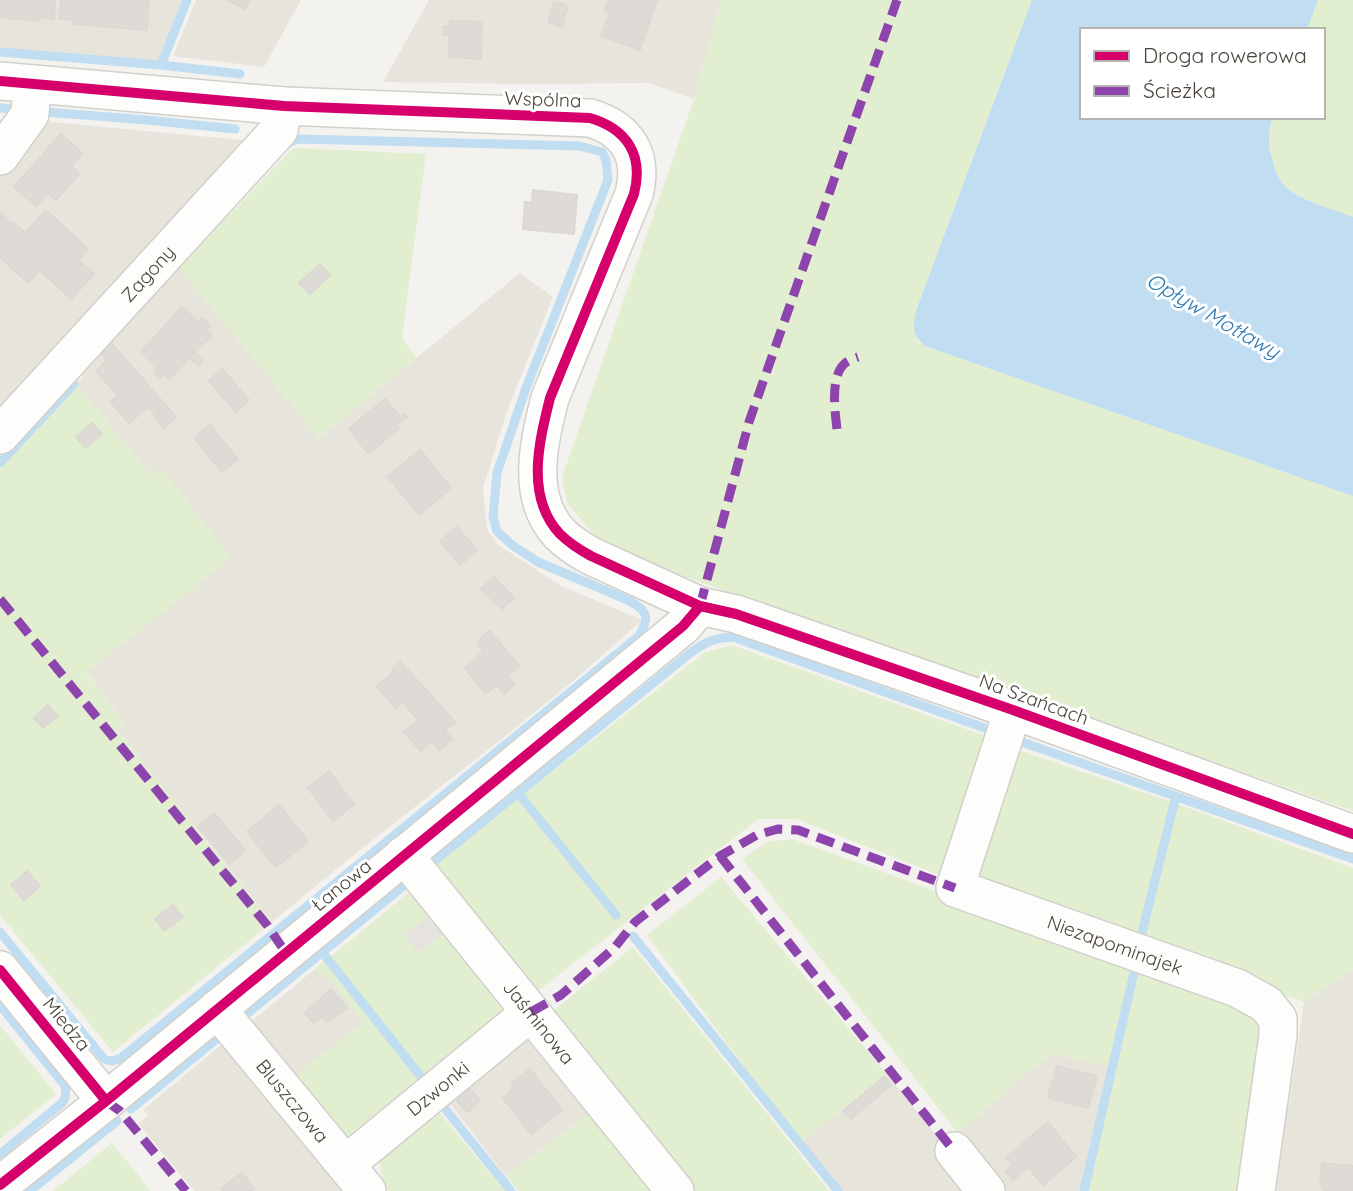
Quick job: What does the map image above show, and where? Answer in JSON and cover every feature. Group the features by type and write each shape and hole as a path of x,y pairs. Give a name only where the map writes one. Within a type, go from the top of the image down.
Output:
{"street":[{"name":"Wspólna","path":"16,83 284,106 590,118 610,126 627,141 634,154 638,168 637,183 550,398 541,432 537,469 542,507 561,535 575,547 700,606"},
{"path":"0,156 30,114 16,83"},
{"name":"Zagony","path":"0,435 279,130 284,106"},
{"name":"Na Szańcach","path":"700,606 736,614 1013,710 1353,834"},
{"name":"Łanowa","path":"0,1185 106,1101 683,626 700,606"},
{"name":"Niezapominajek","path":"1013,710 955,888 1237,988 1266,1003 1278,1019 1278,1035 1256,1191"},
{"name":"Jaśminowa","path":"404,855 675,1191"},
{"name":"Miedza","path":"0,970 106,1101"},
{"name":"Bluszczowa","path":"218,1009 357,1178"},
{"name":"Dzwonki","path":"357,1178 531,1012"},
{"path":"954,1151 986,1191"}],"shaded area":[{"path":"0,0 185,0 160,65 0,53"},
{"path":"196,0 301,0 264,67 173,56"},
{"path":"429,0 721,0 694,99 648,83 383,82"},
{"path":"41,121 252,141 0,413 0,175"},
{"path":"179,268 319,438 520,273 553,297 507,411 483,488 487,529 497,544 561,586 642,620 571,683 272,922 117,729 124,722 86,672 161,468 151,475 76,384 83,377 80,374"},
{"path":"436,909 451,927 418,953 404,935"},
{"path":"315,969 332,982 364,1022 290,1080 245,1027"},
{"path":"1353,969 1353,1191 1267,1191 1279,1104 1289,1104 1304,1002"},
{"path":"508,1037 527,1040 588,1114 506,1176 441,1092"},
{"path":"227,1040 349,1191 194,1191 138,1123 148,1116 143,1110"},
{"path":"1051,1053 1113,1068 1086,1191 1003,1191 958,1133"},
{"path":"887,1074 980,1191 841,1191 800,1143"}],"green space":[{"path":"721,0 1032,0 917,308 918,341 925,346 1353,496 1353,811 606,549 567,503 562,477 694,99"},
{"path":"1318,0 1353,0 1353,217 1310,201 1288,189 1277,173 1270,150 1269,131 1272,119 1325,119 1325,28 1308,28"},
{"path":"293,148 426,154 402,337 416,358 319,438 179,268"},
{"path":"76,384 151,475 161,468 232,558 86,673 124,722 117,729 272,922 113,1052 0,915 0,469"},
{"path":"732,645 991,738 942,876 796,819 758,819 538,991 525,983 435,863 704,653"},
{"path":"1015,749 1172,802 1353,868 1353,969 1304,1002 971,885"},
{"path":"792,839 1250,1003 1264,1029 1239,1191 1086,1191 1113,1068 1051,1053 958,1133 742,859 767,842"},
{"path":"721,877 887,1074 800,1143 647,935"},
{"path":"416,887 436,909 404,935 419,953 451,927 508,1009 341,1141 290,1080 364,1022 332,982 315,969"},
{"path":"633,947 829,1191 688,1191 548,1015"},
{"path":"0,1025 56,1094 0,1139"},
{"path":"437,1110 505,1191 389,1191 383,1183 378,1152"},
{"path":"588,1114 649,1191 518,1191 506,1176"},
{"path":"112,1143 151,1191 53,1191"}],"water":[{"name":"Opływ Motławy","path":"1032,0 1318,0 1308,28 1080,28 1080,119 1272,119 1269,131 1270,150 1277,173 1288,189 1319,205 1353,217 1353,496 925,346 915,333 917,308"}],"building":[{"path":"0,0 55,0 54,19 39,17 40,21 0,17"},
{"path":"61,0 149,0 147,30 73,24 74,20 59,19"},
{"path":"228,0 250,0 245,9"},
{"path":"609,0 657,0 640,50 601,36 610,13 604,11"},
{"path":"554,1 568,6 562,27 548,22"},
{"path":"450,21 482,22 481,59 449,57 450,35 444,35 444,26 450,27"},
{"path":"61,134 82,153 71,166 79,174 56,200 48,193 36,206 14,187"},
{"path":"533,190 577,195 574,234 523,229 525,202 532,203"},
{"path":"46,210 88,249 78,260 94,274 71,299 40,270 28,283 0,257 0,213 25,233"},
{"path":"320,264 330,275 310,294 299,283"},
{"path":"182,307 198,322 202,318 210,325 206,330 212,335 195,352 203,360 198,366 161,330"},
{"path":"161,330 189,358 169,379 163,374 159,378 154,373 158,369 141,352"},
{"path":"112,344 176,417 163,428 155,417 159,410 154,414 148,407 129,423 111,402 118,395 96,371 107,360 101,354"},
{"path":"222,369 249,400 236,412 209,381"},
{"path":"386,399 400,417 403,414 407,417 385,440 365,415"},
{"path":"365,415 385,440 368,453 349,429"},
{"path":"92,423 102,434 86,448 76,437"},
{"path":"210,425 238,459 222,472 194,438"},
{"path":"420,450 451,488 419,515 388,477"},
{"path":"457,527 477,550 460,565 440,541"},
{"path":"494,577 514,598 502,609 481,589"},
{"path":"490,631 519,666 508,675 515,684 504,694 497,685 486,694 465,668 484,651 478,644 479,640"},
{"path":"400,661 455,722 444,730 452,739 439,750 431,741 421,751 404,732 418,720 403,702 396,708 377,687 394,671 392,669"},
{"path":"48,705 54,712 40,725 34,718"},
{"path":"54,712 58,716 43,728 40,725"},
{"path":"329,771 354,804 333,821 308,788"},
{"path":"279,805 308,841 276,867 247,832"},
{"path":"214,813 245,850 229,864 198,826"},
{"path":"27,871 40,886 24,900 11,885"},
{"path":"173,905 183,917 164,931 155,919"},
{"path":"331,990 347,1008 327,1022 322,1016 314,1023 304,1013"},
{"path":"1057,1066 1097,1076 1088,1108 1048,1097"},
{"path":"530,1069 562,1110 531,1134 503,1098 511,1092 513,1082"},
{"path":"884,1077 891,1085 851,1119 843,1111"},
{"path":"464,1082 480,1101 467,1112 451,1093"},
{"path":"1048,1122 1076,1157 1043,1185 1028,1167 1013,1180 1006,1171 1013,1165 1006,1158"},
{"path":"1322,1163 1353,1166 1353,1191 1323,1191 1323,1185 1320,1185"},
{"path":"242,1173 254,1189 252,1191 223,1191 221,1188"}],"waterway":[{"path":"0,52 161,65 187,0"},
{"path":"161,65 240,74"},
{"path":"0,108 12,109"},
{"path":"46,112 235,129"},
{"path":"0,932 104,1059 112,1061 121,1058 639,636 646,620 644,612 630,601 538,562 512,545 497,531 493,517 497,473 526,388 608,180 606,160 602,152 579,146 300,139 283,146"},
{"path":"0,463 74,384"},
{"path":"432,863 690,653 715,640 733,637 990,730"},
{"path":"1019,741 1353,859"},
{"path":"518,793 616,915"},
{"path":"1140,941 1176,796"},
{"path":"238,1021 406,884"},
{"path":"633,936 838,1191"},
{"path":"322,952 422,1078"},
{"path":"1084,1191 1135,968"},
{"path":"0,1005 66,1087 62,1103 0,1154"},
{"path":"131,1109 219,1037"},
{"path":"438,1100 511,1191"},
{"path":"30,1191 117,1121"}],"marked path":[{"path":"700,606 749,422 897,0"},
{"path":"837,429 835,392 838,374 842,366 858,357"},
{"path":"0,599 267,925 286,953"},
{"path":"531,1012 561,995 615,947 635,922 720,856 757,835 778,829 798,830 955,888"},
{"path":"720,856 954,1151"},
{"path":"106,1101 120,1111 186,1191"}],"cycle path":[{"path":"0,81 284,106 590,118 614,129 630,146 634,156 637,167 634,194 550,398 539,451 542,503 560,534 591,556 700,606 736,614 1013,710 1353,834"},
{"path":"0,1185 106,1101 683,626 700,606"},
{"path":"0,970 106,1101"}]}
